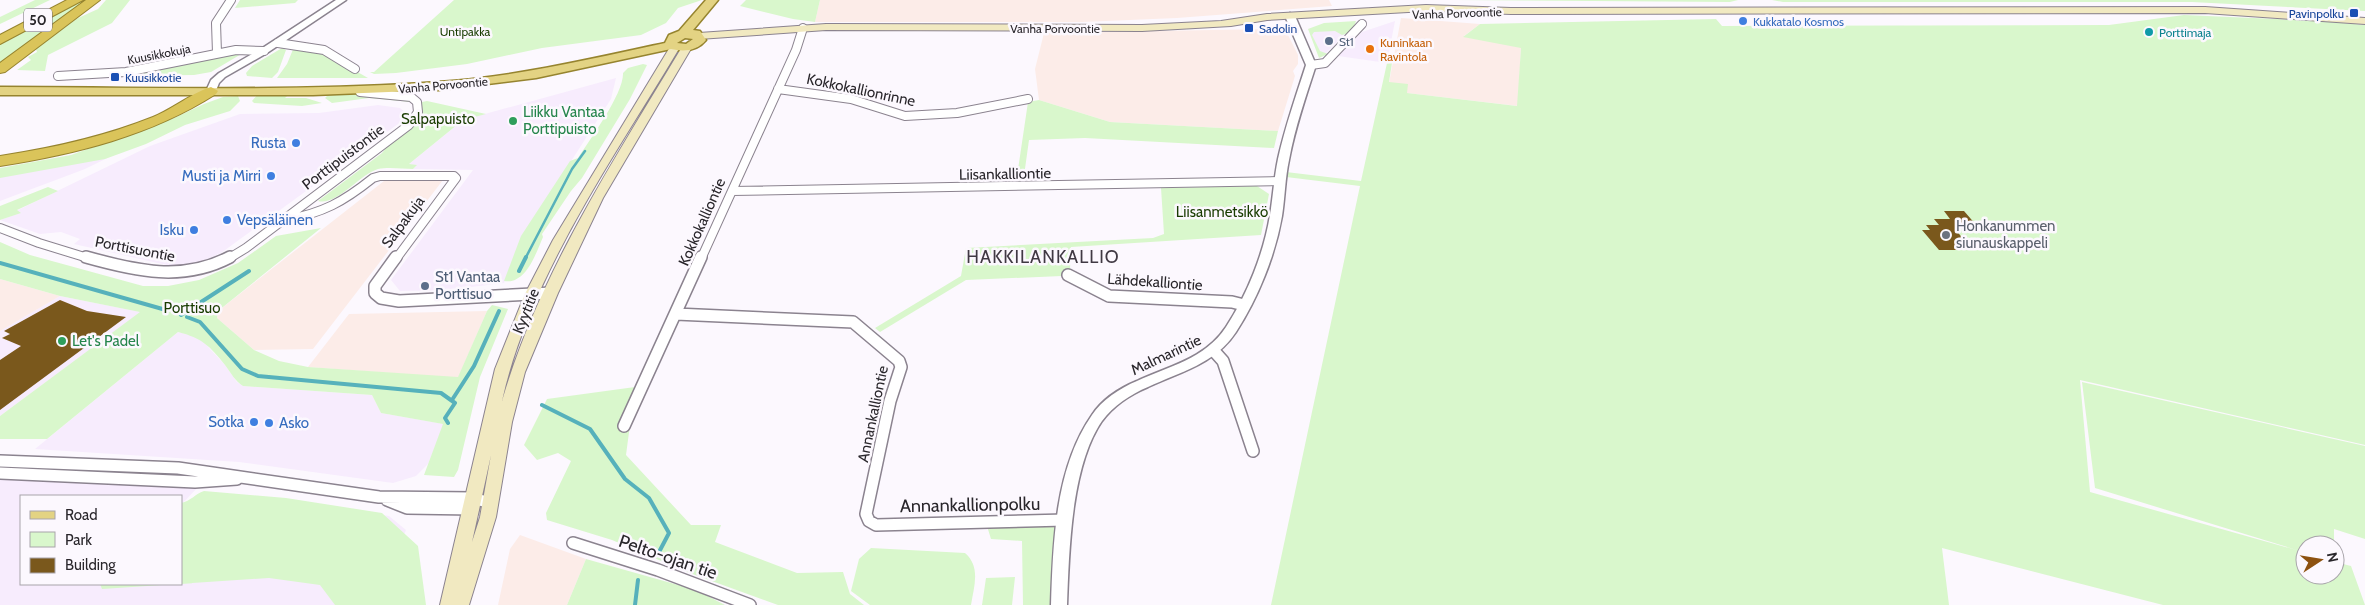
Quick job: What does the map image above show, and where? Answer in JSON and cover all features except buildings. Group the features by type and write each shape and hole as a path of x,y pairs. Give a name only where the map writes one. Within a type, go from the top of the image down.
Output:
{"highway":[{"name":"50","path":"0,30 58,0"},
{"name":"50","path":"0,40 76,0"},
{"path":"0,69 94,0"},
{"path":"0,161 65,149 117,134 186,105 217,85"}],"main road":[{"path":"685,42 673,38 684,34 712,0"},
{"name":"Kyytitie","path":"449,605 502,369 532,294 559,240 685,42 720,0"},
{"name":"Vanha Porvoontie","path":"0,91 441,78 510,70 591,56 623,54 685,42 802,31 886,28 1142,28 1430,6 1494,13 1511,11 2220,10 2365,21"},
{"name":"Vanha Porvoontie","path":"2316,16 2365,17"},
{"name":"Kyytitie","path":"460,605 491,503 494,474 510,394 550,292 597,198 685,42"},
{"name":"Vanha Porvoontie","path":"0,83 217,85 342,90 439,86 494,80 564,68 685,42"}],"street":[{"path":"217,53 216,23 231,0"},
{"path":"217,85 251,62 252,59 342,0"},
{"path":"1291,18 1312,66 1325,63 1362,24"},
{"name":"Kokkokalliontie","path":"624,426 778,89 802,31"},
{"path":"278,42 324,50 355,69"},
{"name":"Kuusikkokuja","path":"58,76 126,72 236,50 264,51"},
{"name":"Malmarintie","path":"1058,605 1065,520 1084,443 1092,426 1103,410 1135,388 1193,364 1214,351 1230,332 1244,305 1271,238 1276,215 1279,182 1290,135 1312,66"},
{"name":"Kokkokallionrinne","path":"778,89 851,99 905,116 957,113 1028,99"},
{"name":"Porttipuistontie","path":"283,220 409,124 418,112 417,102 411,97 342,90"},
{"name":"Salpakuja","path":"283,220 327,211 339,205 373,178 380,176 454,176 456,178 375,286 375,293 381,298 399,301 550,292"},
{"name":"Liisankalliontie","path":"732,191 1279,182"},
{"name":"Porttisuontie","path":"0,228 35,242 105,261 148,271 183,273 210,267 230,258 283,220"},
{"name":"Lähdekalliontie","path":"1068,274 1110,296 1232,302 1244,305"},
{"name":"Annankalliontie","path":"676,314 846,320 859,326 899,361 901,368 890,401 866,514 869,521 876,525"},
{"path":"1214,351 1223,362 1253,451"},
{"path":"0,461 178,468 379,497 408,508 491,503"},
{"path":"0,473 195,482 251,478"},
{"name":"Annankallionpolku","path":"876,525 1065,520"},
{"name":"Pelto-ojan tie","path":"573,543 658,570 750,605"}],"shaded area":[{"path":"820,0 1329,0 1332,6 1177,18 1082,22 815,22"},
{"path":"1401,18 1480,24 1464,36 1521,47 1518,106 1407,93 1389,83"},
{"path":"1395,21 1387,63 1338,56 1362,32"},
{"path":"1269,29 1286,31 1298,55 1298,64 1293,71 1295,76 1278,131 1110,122 1039,100 1035,69 1044,33"},
{"path":"1309,29 1347,32 1324,55 1320,54"},
{"path":"616,78 611,99 525,233 504,283 446,290 400,291 391,280 473,170 413,169 416,166 408,165 463,120"},
{"path":"378,105 400,108 406,113 398,124 221,253 196,264 171,266 74,244 80,239 61,232 40,234 0,220 20,213 16,211 150,146 240,114 319,113"},
{"path":"134,145 85,169 0,201 0,176"},
{"path":"443,180 313,349 254,350 217,318 218,311 384,181"},
{"path":"0,279 60,296 0,331"},
{"path":"60,296 141,312 0,416 0,331"},
{"path":"487,311 458,378 308,367 349,314"},
{"path":"178,332 199,337 225,365 237,382 243,386 372,395 381,413 444,424 428,464 416,476 393,483 239,462 35,449"},
{"path":"0,479 198,487 182,504 182,495 20,495 20,585 182,585 320,506 389,516 406,530 374,605 0,605"},
{"path":"520,535 586,559 567,605 498,605 510,549"}],"green space":[{"path":"35,0 50,0 0,24 0,17"},
{"path":"84,0 91,0 0,66 0,44"},
{"path":"106,0 130,0 112,23 48,55 45,71 17,70 31,60 28,57 37,52 36,49 76,19 98,9"},
{"path":"240,0 298,0 295,3 235,8"},
{"name":"Untipakka","path":"454,0 702,0 678,8 666,23 641,35 542,48 467,64 396,73 374,74 370,72 374,72"},
{"path":"746,0 820,0 815,22 793,19 740,6"},
{"path":"1455,0 1738,0 1730,2"},
{"path":"1772,0 2365,0 2365,11 2192,2 1783,2"},
{"path":"2184,15 2320,21 2365,25 2365,445 2080,380 2090,492 2295,550 2295,585 2345,585 2345,564 2351,566 2365,605 2163,605 1942,548 1949,605 1271,605 1360,186 1286,177 1286,172 1361,181 1387,63 1392,63 1389,82 1408,84 1407,93 1517,106 1521,48 1463,37 1480,24 1716,19 1722,26 2109,25"},
{"path":"1356,21 1352,32 1342,35 1335,31 1314,32 1312,35 1320,51 1328,54 1319,58 1308,29 1324,23"},
{"path":"294,47 319,50 368,78 277,78 287,64"},
{"path":"282,48 286,50 278,72 272,78 247,76 246,73 252,66"},
{"path":"243,53 211,72 194,75 114,76"},
{"path":"643,64 647,65 630,99 582,178 542,234 543,237 529,266 518,278 512,281 504,281 521,236 570,161 578,158 598,128 618,92 623,73 628,68"},
{"path":"258,94 288,95 285,98 306,98 322,103 302,106 254,103 252,101"},
{"path":"369,94 402,97 411,102 369,98 332,103 325,98 328,95"},
{"path":"238,96 240,101 230,111 185,125 146,144 105,159 0,178 0,168 71,155 174,118 223,97"},
{"path":"1039,100 1110,122 1278,131 1274,148 1085,138 1029,140 1023,183 1016,183 1028,102"},
{"name":"Salpapuisto","path":"427,101 486,114 463,120 409,164 417,165 413,169 378,169 333,199 318,201 382,153 395,137 418,119 422,113 422,102"},
{"name":"Liisanmetsikkö","path":"1257,186 1269,194 1261,235 1071,247 1070,270 1062,276 966,280 880,332 875,328 961,276 966,248 1153,238 1164,234 1161,188"},
{"path":"48,187 58,191 17,210 21,213 0,220 0,206"},
{"name":"Porttisuo","path":"321,228 218,311 217,318 254,350 279,361 308,367 458,377 487,311 492,305 508,309 480,377 458,470 454,477 424,475 443,424 381,413 372,395 243,386 205,344 193,337 178,332 47,439 0,439 0,416 140,312 60,296 0,279 0,242 30,255 143,286 168,286 199,280 238,263 276,236"},
{"path":"2082,382 2365,446 2365,539 2334,529 2334,535 2295,535 2295,549 2095,488"},
{"path":"635,387 626,455 691,525 721,525 715,542 797,573 843,572 850,594 864,605 778,605 687,572 612,540 547,520 546,513 571,461 558,453 537,460 524,445 547,399"},
{"path":"204,491 286,498 382,513 418,546 426,605 335,605 320,585 269,578 182,584 182,503"},
{"path":"1055,524 1051,605 1023,605 1022,541 991,539 987,526"},
{"path":"871,548 965,553 970,558 975,571 975,584 971,605 870,605 851,591 859,559"},
{"path":"586,559 696,590 725,605 567,605"},
{"path":"1015,577 1012,605 982,605 986,578"},
{"path":"100,585 163,585 102,589"}],"waterway":[{"path":"525,259 572,169 585,151"},
{"path":"519,271 525,259"},
{"path":"0,263 166,310"},
{"path":"181,315 249,271"},
{"path":"452,400 474,366 499,311"},
{"path":"187,317 200,322 242,369 258,376 441,393 455,403 445,418 448,423"},
{"path":"542,405 590,429 625,479 649,498 669,533 658,554"},
{"path":"635,605 638,580"}],"place":[{"name":"Pavinpolku","path":"2354,13"},
{"name":"Kukkatalo Kosmos","path":"1743,21"},
{"name":"Sadolin","path":"1249,28"},
{"name":"Porttimaja","path":"2149,32"},
{"name":"St1","path":"1329,41"},
{"name":"Kuninkaan Ravintola","path":"1370,49"},
{"name":"Kuusikkotie","path":"115,77"},
{"name":"Liikku Vantaa Porttipuisto","path":"513,121"},
{"name":"Rusta","path":"296,143"},
{"name":"Musti ja Mirri","path":"271,176"},
{"name":"Vepsäläinen","path":"227,220"},
{"name":"Isku","path":"194,230"},
{"name":"Honkanummen siunauskappeli","path":"1946,235"},
{"name":"St1 Vantaa Porttisuo","path":"425,286"},
{"name":"Let's Padel","path":"62,341"},
{"name":"Sotka","path":"254,422"},
{"name":"Asko","path":"269,423"}],"district":[{"name":"HAKKILANKALLIO","path":"1043,257"}]}
